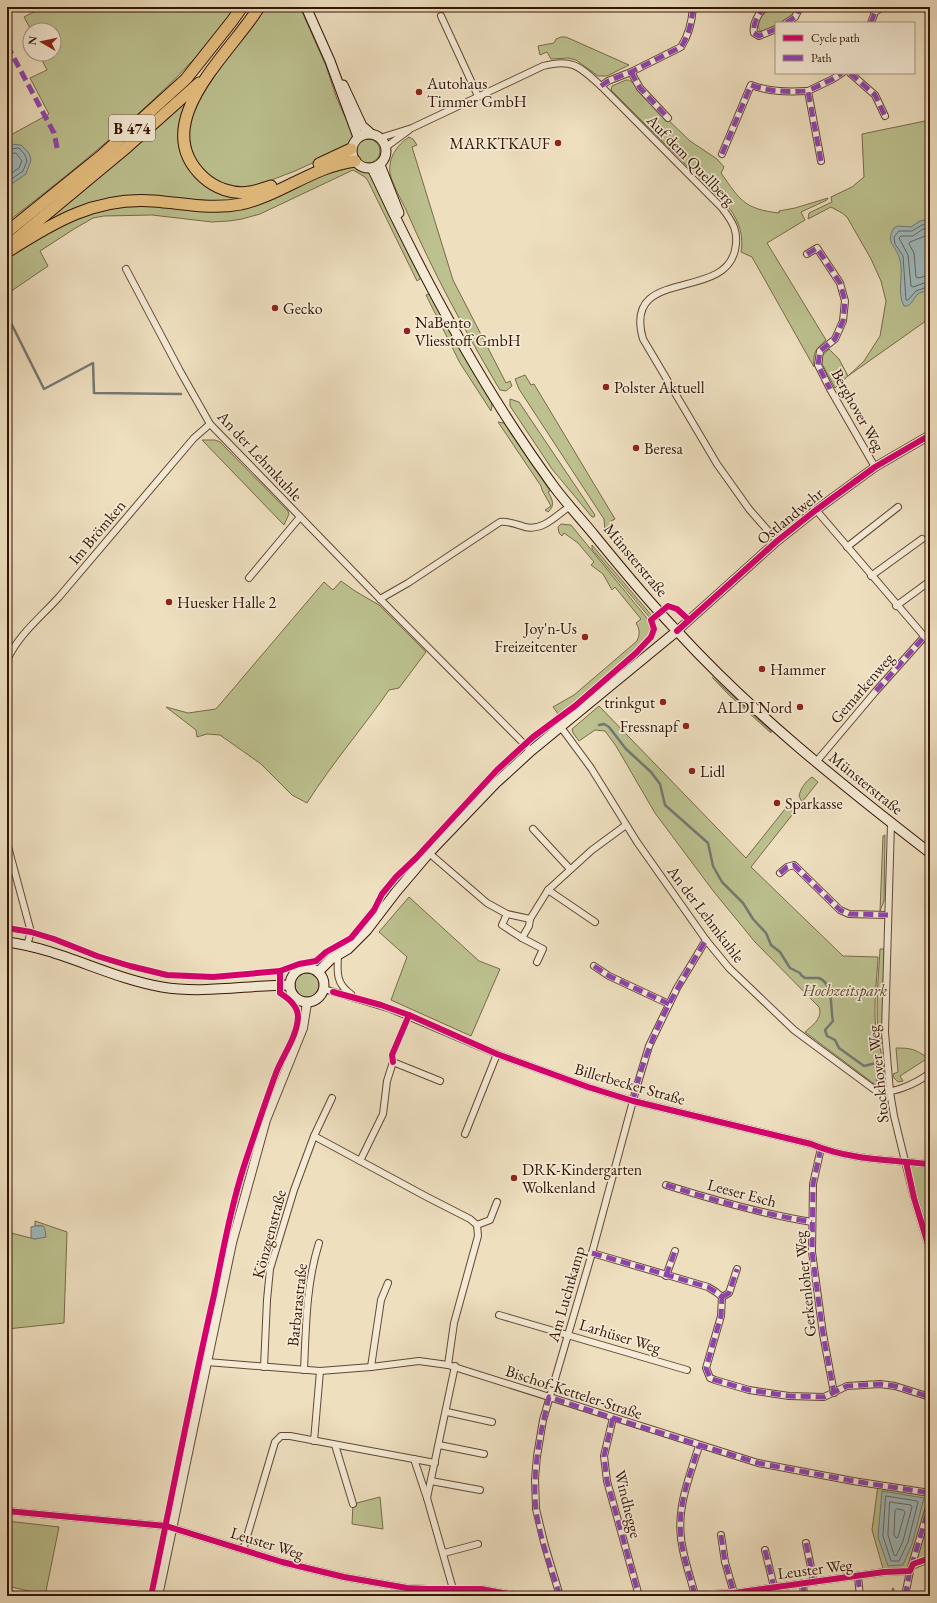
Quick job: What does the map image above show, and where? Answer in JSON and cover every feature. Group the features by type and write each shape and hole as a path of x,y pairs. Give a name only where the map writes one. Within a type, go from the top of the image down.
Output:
{"highway":[{"name":"B 474","path":"7,232 101,156 186,79 232,22 242,7"},
{"name":"B 474","path":"7,247 127,147 207,76 259,7"},
{"path":"207,76 189,109 184,130 187,153 199,173 210,183 230,191 250,193 272,186 351,149"},
{"path":"7,252 47,227 76,213 92,208 108,204 139,201 206,207 230,206 257,199 328,168 355,161"}],"main road":[{"path":"306,7 330,61 362,126 370,133 380,138 386,147 385,157 376,167 362,167 355,161 351,149 358,137 370,133"},
{"path":"330,61 358,137"},
{"name":"Münsterstraße","path":"376,167 394,199 409,243 465,348 524,444 556,489 676,631 747,701 816,762 891,823 930,852"},
{"path":"318,972 331,959 355,943 429,853 530,751 676,631"},
{"path":"7,942 27,945 150,984 187,990 290,985"},
{"path":"303,968 314,969 318,972 324,980 324,989 318,999 307,1003 302,1002 293,995 290,985 294,975 303,968"}],"street":[{"path":"601,86 608,81 631,72 681,47 686,40 692,22 693,7"},
{"path":"766,7 762,9 753,28 754,33 759,36 775,30"},
{"path":"788,22 795,17 800,7"},
{"path":"871,22 874,9 882,7"},
{"path":"927,7 930,17"},
{"path":"441,16 478,96"},
{"name":"Auf dem Quellberg","path":"380,138 412,128 543,66 556,63 572,64 585,71 601,86 722,208 733,223 738,240 734,256 726,268 714,276 658,292 646,304 640,318 639,327 647,345 717,464 745,504 777,541"},
{"path":"631,72 640,88 668,118"},
{"path":"722,154 751,85 781,92 808,91 840,74"},
{"path":"851,74 875,95 885,116"},
{"path":"808,91 821,161"},
{"name":"Auf dem Quellberg","path":"386,147 412,128"},
{"name":"Berghover Weg","path":"808,254 817,248 840,283 845,301 844,321 835,339 820,351 818,365 875,468"},
{"name":"An der Lehmkuhle","path":"126,269 210,424 530,751"},
{"name":"Im Brömken","path":"7,660 10,652 29,628 58,598 194,438 210,424"},
{"name":"Ostlandwehr","path":"676,631 777,541 816,510 875,468 930,435"},
{"path":"380,599 408,583 500,522 507,521 523,526 539,527 550,521 570,506"},
{"path":"847,546 898,507"},
{"path":"816,510 896,606 930,643"},
{"path":"249,578 300,517"},
{"path":"871,576 922,539"},
{"path":"896,606 930,581"},
{"name":"Gemarkenweg","path":"816,762 876,691 930,632"},
{"name":"An der Lehmkuhle","path":"560,726 591,768 626,825 706,940 729,968 794,1030 875,1090 882,1093 890,1092"},
{"name":"Stockhover Weg","path":"891,823 885,1032 890,1092 894,1116 914,1198 930,1251"},
{"path":"522,938 529,926 530,919 548,890 592,850 626,825"},
{"path":"533,829 570,869"},
{"path":"7,843 31,932 27,945"},
{"path":"429,853 487,903 507,914 530,919"},
{"path":"780,873 787,867 794,865 840,910 849,914 888,915"},
{"path":"548,890 595,922"},
{"path":"507,914 502,925 543,949 537,962"},
{"name":"Am Luchtkamp","path":"560,1596 536,1509 535,1480 543,1420 592,1253 649,1046 677,988 706,940"},
{"name":"Billerbecker Straße","path":"338,955 338,979 343,989 355,998"},
{"path":"594,966 609,976 669,1004"},
{"name":"Billerbecker Straße","path":"324,989 409,1015 498,1054 588,1087 633,1101 811,1144 860,1158 930,1164"},
{"path":"158,1596 232,1243 266,1120 303,1028 307,1003"},
{"path":"465,1134 498,1054"},
{"path":"360,1161 382,1114 387,1081 392,1062 440,1081"},
{"path":"890,1092 925,1077 930,1073"},
{"name":"Könzgenstraße","path":"264,1367 270,1269 294,1190 314,1136 332,1098"},
{"path":"314,1136 470,1219 477,1225 478,1236 454,1323 448,1365"},
{"name":"Gerkenloher Weg","path":"821,1148 813,1184 812,1252 814,1275 834,1393"},
{"name":"Leeser Esch","path":"666,1185 756,1211 780,1217 812,1222"},
{"path":"477,1225 490,1220 497,1202"},
{"name":"Barbarastraße","path":"304,1370 306,1305 312,1264 319,1243"},
{"path":"666,1276 675,1251"},
{"path":"592,1253 666,1276 708,1287 722,1297"},
{"path":"722,1297 729,1293 737,1269"},
{"path":"371,1367 381,1300 388,1283"},
{"path":"722,1297 721,1316 706,1368 710,1378 763,1392 789,1396 824,1398 848,1386 880,1384 895,1386 930,1397"},
{"name":"Larhüser Weg","path":"499,1315 687,1370"},
{"name":"Bischof-Ketteler-Straße","path":"207,1362 320,1371 419,1361 455,1366 521,1389 699,1446 758,1463 853,1481 930,1493"},
{"path":"427,1498 455,1366"},
{"path":"314,1441 320,1371"},
{"path":"446,1412 492,1422"},
{"name":"Windhegge","path":"613,1418 604,1456 607,1481 639,1596"},
{"path":"243,1550 275,1442 281,1436 435,1463"},
{"path":"335,1445 354,1504"},
{"path":"439,1445 484,1454"},
{"path":"695,1595 681,1539 680,1515 685,1491 699,1446"},
{"path":"414,1459 444,1554 453,1589"},
{"path":"431,1481 480,1490"},
{"path":"905,1596 910,1571 930,1504"},
{"name":"Leuster Weg","path":"7,1511 172,1528 294,1566 407,1588 481,1589 520,1596"},
{"path":"721,1535 725,1562 734,1593"},
{"name":"Leuster Weg","path":"806,1543 814,1582"},
{"path":"444,1554 478,1544"},
{"name":"Leuster Weg","path":"765,1550 774,1588"},
{"name":"Leuster Weg","path":"673,1596 722,1595 884,1572 910,1571"},
{"name":"Leuster Weg","path":"858,1576 860,1596"},
{"name":"Leuster Weg","path":"803,1583 804,1596"}],"green space":[{"path":"43,7 237,7 204,49 131,121 82,163 7,222 7,137 49,114 30,78 47,70 43,62 62,62 62,22 27,22 24,17"},
{"path":"264,7 300,7 326,66 337,99 351,130 353,130 353,138 347,147 295,171 253,187 234,188 213,180 196,163 189,143 189,122 208,81"},
{"path":"772,7 792,7 796,10 790,17 781,22 775,22 775,26 763,32 760,31 759,21 766,11"},
{"path":"566,37 629,65 607,76 598,76 576,60 568,58 551,59 547,52 540,55 538,46 554,43 556,39"},
{"path":"626,80 633,83 659,113 660,112 690,141 717,159 724,167 721,173 738,196 750,206 779,213 779,211 795,208 828,198 827,200 801,212 805,220 767,243 826,340 819,346 816,352 814,367 752,257 741,252 742,240 740,229 730,209 611,90 612,86"},
{"path":"190,96 183,118 195,173 251,196 229,202 153,197 45,223"},
{"path":"930,120 930,318 848,376 864,361 880,336 886,301 881,281 871,259 847,217 831,207 808,219 809,213 832,202 831,197 852,187 864,177 862,134"},
{"path":"409,137 413,139 417,145 412,147 453,280 506,383 510,381 512,386 506,391 500,390 461,321 427,256 393,182 390,173 390,162 397,148"},
{"path":"368,139 377,142 380,151 377,160 368,163 359,160 356,151 359,142"},
{"path":"355,166 369,173 373,177 421,276 417,281 368,181 365,177 353,170 260,214 242,219 212,222 152,215 104,216 93,218 40,251 48,266 7,294 7,258 55,227 107,208 138,204 201,210"},
{"path":"428,294 432,297 490,398 492,405 491,411 460,363 426,295"},
{"path":"829,349 839,359 848,376 835,388 822,364 822,356"},
{"path":"525,375 531,385 534,384 615,519 611,521 612,531 610,536 605,531 604,519 519,389 515,379"},
{"path":"510,399 519,402 595,515 594,517 592,517 552,469 510,406"},
{"path":"498,422 504,423 550,491 548,492 552,500 552,507 548,512 545,510 551,506 541,486"},
{"path":"202,440 215,440 220,442 288,511 289,514 284,525"},
{"path":"561,524 571,525 650,622 650,634 631,655 559,715 553,707 574,695 637,641 639,632 636,623 641,619 615,587 612,590 603,574 591,565 594,562 578,543 564,533 562,536 559,533 558,527"},
{"path":"592,545 652,616 650,618 592,549"},
{"path":"341,581 379,605 426,652 399,688 389,690 307,803 292,795 261,764 220,735 207,734 197,737 196,730 166,707 188,713 216,709 324,582 333,590"},
{"path":"712,677 771,731 771,733 728,694"},
{"name":"Hochzeitspark","path":"599,706 746,858 789,804 796,810 751,867 843,956 878,957 875,1011 877,1036 883,1065 880,1086 877,1086 805,1032 814,1024 820,1015 819,1007 755,942 714,892 655,813 616,746 605,731 595,730 579,741 573,733 572,729"},
{"path":"812,777 818,782 802,802 799,796 801,790 805,783"},
{"path":"885,835 884,901 880,911 883,836"},
{"path":"409,897 479,961 500,969 471,1036 391,1000 407,957 379,932"},
{"path":"880,949 884,949 882,1046 879,1037 877,1013"},
{"path":"307,973 316,976 319,985 316,994 307,997 298,994 295,985 298,976"},
{"path":"896,1048 913,1050 928,1058 900,1076 903,1081 898,1082 894,1078 893,1074 898,1072"},
{"path":"906,1162 930,1164 930,1230 924,1230"},
{"path":"35,1221 67,1232 64,1323 7,1329 7,1232 35,1239 43,1226 35,1226"},
{"path":"878,1485 930,1493 930,1562 910,1571 884,1572 872,1530"},
{"path":"380,1497 383,1529 352,1524 353,1504"},
{"path":"7,1521 59,1527 46,1591 65,1596 51,1596 7,1586"}],"water":[{"path":"10,144 21,145 29,153 31,160 26,174 7,187 7,146"},
{"path":"930,219 930,289 918,294 909,305 904,306 900,288 901,263 890,237 891,233 894,228 898,226 911,227 920,221"},
{"path":"43,1226 46,1237 35,1239 31,1238 31,1227"},
{"path":"882,1491 924,1498 912,1544 903,1565 888,1566 878,1537"}],"waterway":[{"path":"7,315 44,389 93,363 94,393 181,394"},
{"path":"599,725 604,724 609,727 626,749 651,772 660,784 665,805 708,843 713,866 722,882 743,903 753,919 766,933 771,945 780,952 790,968 800,973 805,978 819,978 824,981 829,991 833,1021 825,1030 827,1036 835,1040 839,1048 864,1066 876,1063 879,1071 877,1080"},
{"path":"893,1589 893,1596"}],"marked path":[{"path":"601,86 608,81 631,72 681,47 690,28 693,7"},
{"path":"766,7 757,18 754,26 754,33 759,36 775,29"},
{"path":"788,22 795,17 800,7"},
{"path":"871,22 875,12 882,7"},
{"path":"927,7 930,17"},
{"path":"7,45 54,133 58,152"},
{"path":"631,72 640,88 668,118"},
{"path":"821,161 808,91 840,74"},
{"path":"851,74 875,95 885,116"},
{"path":"722,154 751,85 779,91 808,91"},
{"path":"807,254 817,248 840,283 845,301 843,321 835,339 820,351 818,365 830,389"},
{"path":"876,691 930,632"},
{"path":"780,873 787,867 794,865 840,910 849,914 888,915"},
{"path":"633,1101 646,1057 662,1018 706,940"},
{"path":"594,966 609,976 669,1004"},
{"path":"821,1148 813,1184 812,1252 823,1334 834,1393"},
{"path":"666,1185 738,1206 812,1222"},
{"path":"666,1276 675,1251"},
{"path":"592,1253 708,1287 722,1297 721,1316 706,1368 710,1378 749,1390 789,1396 824,1397 847,1386 880,1384 895,1386 930,1397"},
{"path":"722,1297 729,1293 737,1269"},
{"path":"560,1596 540,1532 535,1495 536,1467 549,1397 758,1463 853,1481 930,1493"},
{"path":"613,1418 604,1456 607,1481 639,1596"},
{"path":"695,1595 683,1552 680,1526 685,1491 699,1446"},
{"path":"905,1596 910,1571 930,1504"},
{"path":"721,1535 725,1562 734,1593"},
{"path":"806,1543 814,1582"},
{"path":"765,1550 774,1587"},
{"path":"858,1577 860,1596"},
{"path":"803,1583 804,1596"}],"cycle path":[{"path":"677,631 777,541 816,510 875,467 930,435"},
{"path":"7,928 31,932 54,939 97,956 167,975 213,977 280,971 299,964 316,961 326,952 351,938 374,910 382,894 396,877 416,858 497,770 533,737 575,706 636,653 651,637 654,629 651,620 668,606 677,609 689,620"},
{"path":"151,1596 197,1370 236,1196 245,1163 272,1084 295,1032 297,1024 298,1013 296,1009 289,1000 280,993 280,971"},
{"path":"333,992 381,1005 409,1015 497,1054 588,1087 633,1101 811,1144 840,1153 870,1158 930,1164"},
{"path":"393,1062 392,1055 409,1015"},
{"path":"906,1162 914,1198 930,1251"},
{"path":"7,1511 166,1526 282,1562 344,1577 407,1588 481,1589 520,1596"},
{"path":"673,1596 734,1593 884,1572 910,1571 913,1564 930,1558"}],"place":[{"name":"Autohaus Timmer GmbH","path":"419,92"},
{"name":"MARKTKAUF","path":"558,143"},
{"name":"Gecko","path":"275,308"},
{"name":"NaBento Vliesstoff GmbH","path":"407,331"},
{"name":"Polster Aktuell","path":"606,387"},
{"name":"Beresa","path":"636,448"},
{"name":"Huesker Halle 2","path":"169,602"},
{"name":"Joy'n-Us Freizeitcenter","path":"585,637"},
{"name":"Hammer","path":"762,669"},
{"name":"trinkgut","path":"663,702"},
{"name":"ALDI Nord","path":"800,707"},
{"name":"Fressnapf","path":"686,726"},
{"name":"Lidl","path":"692,771"},
{"name":"Sparkasse","path":"777,803"},
{"name":"DRK-Kindergarten Wolkenland","path":"514,1178"}]}
